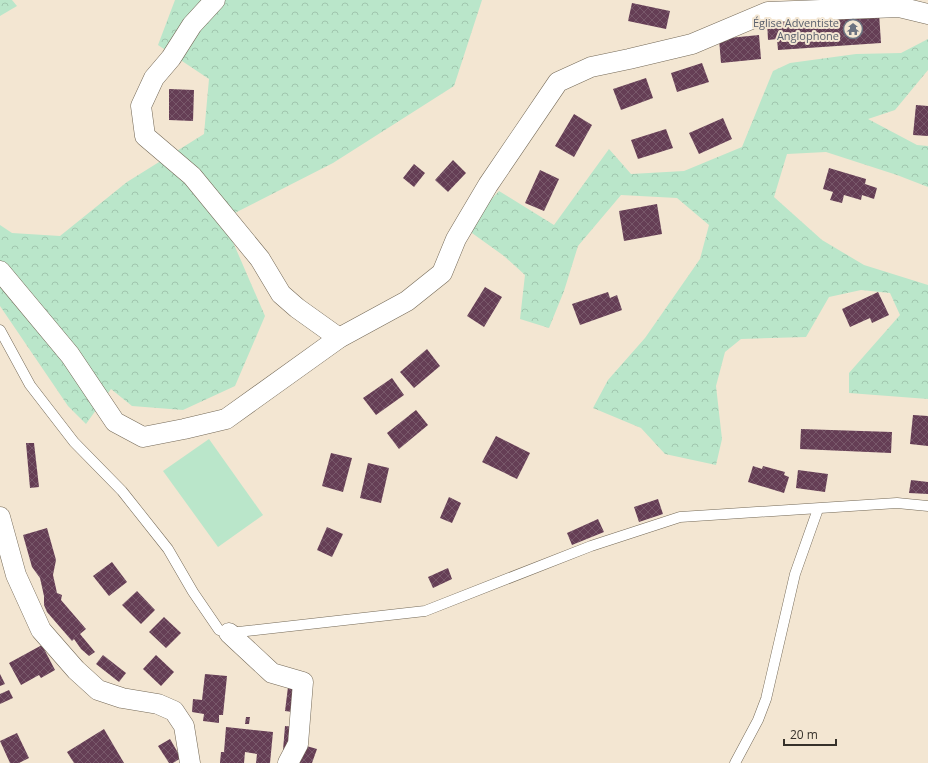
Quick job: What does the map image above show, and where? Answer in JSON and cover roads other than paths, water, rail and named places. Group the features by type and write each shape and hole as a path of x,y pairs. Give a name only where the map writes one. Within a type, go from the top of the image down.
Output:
{"street":[{"path":"215,0 192,25 171,58 154,78 141,106 145,136 192,176 260,259 281,294 297,308 339,338"},
{"path":"0,271 70,355 115,422 143,437 226,419 339,338 407,301 442,272 456,239 488,185 558,82 590,67 692,44 768,12 899,7 928,14"},
{"path":"0,517 16,575 41,630 76,670 98,690 122,698 158,704 174,711 184,726 190,763"},
{"path":"228,633 272,673 304,682 298,744 288,763"}],"lane":[{"path":"0,330 30,385 74,442 122,491 168,549 193,592 219,630 228,633 425,611 591,546 680,517 897,503 928,506"},
{"path":"735,763 758,720 766,699 795,574 818,509"}],"place":[{"name":"Église Adventiste Anglophone","path":"853,29"}]}
